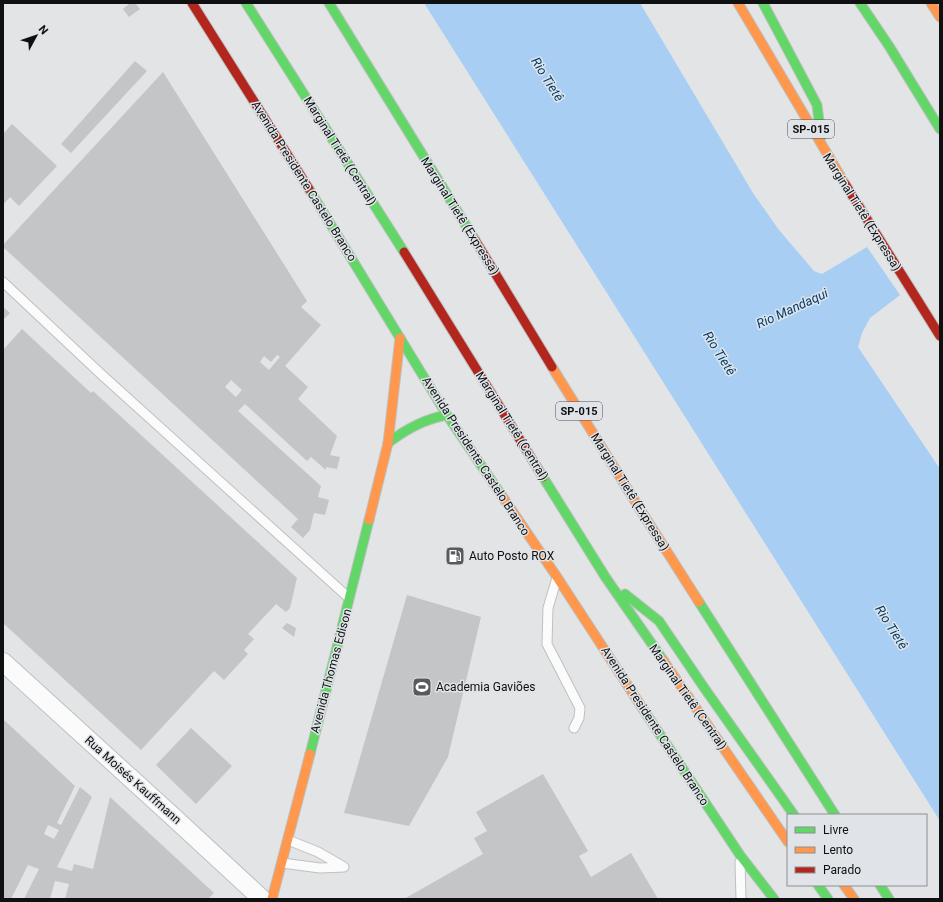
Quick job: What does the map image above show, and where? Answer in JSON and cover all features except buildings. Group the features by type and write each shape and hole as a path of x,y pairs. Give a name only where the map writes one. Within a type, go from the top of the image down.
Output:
{"main road":[{"name":"Avenida Presidente Castelo Branco","path":"192,3 447,415 557,578 740,855 774,899"},
{"name":"Marginal Tietê (Central)","path":"246,3 394,236 606,578 787,841"},
{"name":"Marginal Tietê (Expressa)","path":"330,3 638,506 834,814"},
{"name":"Marginal Tietê (Expressa)","path":"738,3 823,148 940,336"},
{"path":"763,3 817,105 823,148"},
{"path":"860,3 889,46 940,129"},
{"path":"868,3 889,46"},
{"path":"931,3 940,17"},
{"name":"Avenida Thomas Edison","path":"272,899 350,599 388,443 400,338"},
{"path":"388,443 416,424 447,415"},
{"path":"606,578 659,621 705,690 793,814"},
{"path":"819,886 828,899"},
{"path":"845,886 854,899"},
{"path":"881,886 889,899"}],"street":[{"name":"Rua Moisés Kauffmann","path":"3,662 262,899"}],"lane":[{"path":"3,282 108,380 350,599"},
{"path":"557,578 548,608 546,644 580,708 579,718 574,728"},
{"path":"282,863 320,868 344,867 314,850 288,840"},
{"path":"740,855 741,899"}],"water":[{"path":"424,3 640,3 753,193 779,230 814,271 822,274 867,247 900,295 870,318 862,333 858,347 940,469 940,821"}],"traffic: fast":[{"path":"246,3 404,252"},
{"path":"329,3 475,240"},
{"path":"763,3 817,105 821,137"},
{"path":"860,3 889,46 940,129"},
{"path":"309,189 447,415 502,496"},
{"path":"388,443 416,425 447,415"},
{"path":"543,477 606,578 663,660"},
{"path":"310,754 369,520"},
{"path":"625,594 659,621 793,814"},
{"path":"699,602 834,814"},
{"path":"643,709 740,855 774,899"},
{"path":"819,886 828,899"},
{"path":"881,886 889,899"}],"traffic: slow":[{"path":"738,3 845,184"},
{"path":"931,3 940,17"},
{"path":"369,520 388,443 400,338"},
{"path":"552,367 699,602"},
{"path":"502,496 643,709"},
{"path":"663,660 787,841"},
{"path":"272,899 310,754"},
{"path":"845,886 854,899"}],"traffic: jam":[{"path":"192,3 309,189"},
{"path":"845,184 940,336"},
{"path":"475,240 552,367"},
{"path":"404,252 543,477"}],"place":[{"name":"Auto Posto ROX","path":"455,556"},
{"name":"Academia Gaviões","path":"422,687"}],"water label":[{"name":"Rio Tietê","path":"548,79"},
{"name":"Rio Mandaqui","path":"792,308"},
{"name":"Rio Tietê","path":"720,353"},
{"name":"Rio Tietê","path":"892,627"}]}
